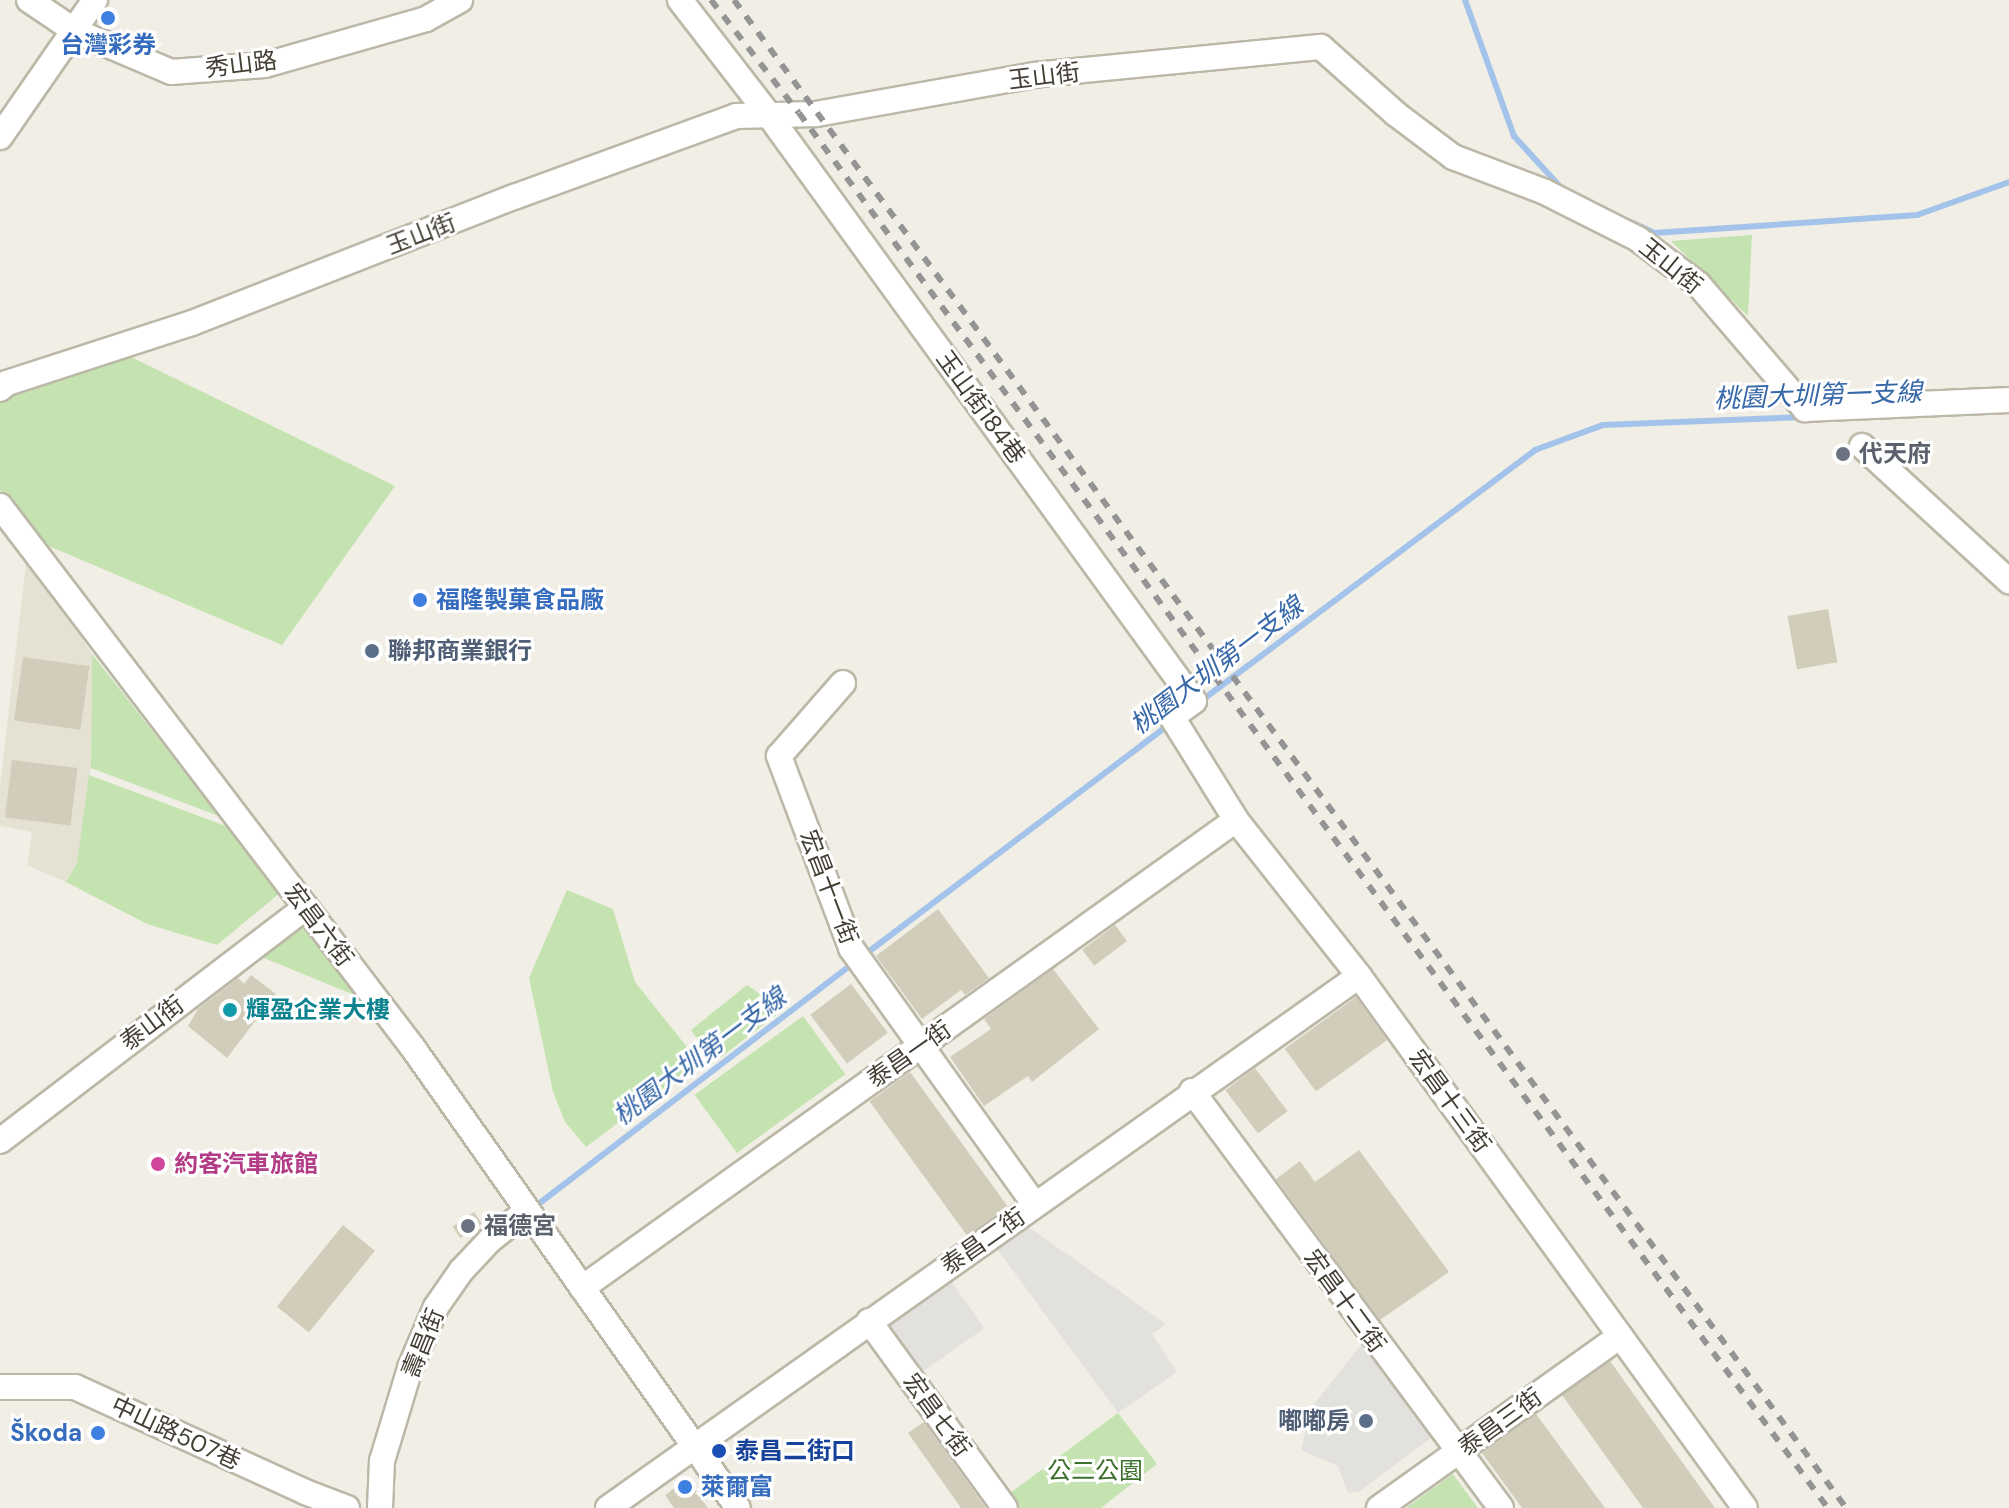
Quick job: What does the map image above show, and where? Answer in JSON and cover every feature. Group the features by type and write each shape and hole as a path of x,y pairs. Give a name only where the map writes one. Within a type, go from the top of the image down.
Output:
{"street":[{"name":"秀山路","path":"29,0 75,31 171,72 265,65 426,19 460,0"},
{"path":"0,137 95,0"},
{"path":"680,0 768,114"},
{"name":"玉山街","path":"0,389 7,383 192,323 514,197 736,116 816,114 1034,75 1321,47 1396,114 1453,157 1545,192 1638,239 1698,284 1805,409 2009,400"},
{"name":"玉山街184巷","path":"768,114 1194,701"},
{"path":"1862,446 2009,581"},
{"name":"宏昌六街","path":"0,506 413,1048 738,1508"},
{"name":"宏昌十一街","path":"843,683 779,756 859,959 1034,1204"},
{"name":"宏昌十三街","path":"1194,701 1175,722 1236,820 1359,976 1745,1508"},
{"name":"泰昌一街","path":"582,1288 1236,820"},
{"name":"泰山街","path":"0,1141 306,907"},
{"name":"泰昌二街","path":"608,1508 1192,1091 1359,976"},
{"name":"宏昌十二街","path":"1192,1091 1501,1508"},
{"name":"壽昌街","path":"380,1508 382,1461 410,1368 436,1307 461,1271 490,1240 530,1215"},
{"name":"宏昌七街","path":"869,1321 1005,1508"},
{"name":"泰昌三街","path":"1379,1508 1620,1336"},
{"name":"中山路507巷","path":"0,1387 75,1387 305,1492 347,1508"}],"shaded area":[{"path":"27,555 92,654 91,768 77,863 66,882 27,865 32,832 0,826 0,786"},
{"path":"1020,1221 1166,1324 1152,1334 1177,1372 1118,1413 991,1241"},
{"path":"947,1275 984,1328 919,1374 881,1321"},
{"name":"嘟嘟房","path":"1365,1340 1435,1435 1359,1492 1348,1493 1338,1466 1301,1450 1311,1408"}],"green space":[{"path":"1752,235 1748,316 1671,241"},
{"path":"123,353 395,486 282,645 37,541 0,490 0,403 18,390"},
{"path":"92,654 219,816 91,768"},
{"path":"89,775 226,826 280,893 217,945 147,924 66,882 77,863"},
{"path":"567,890 613,909 635,982 699,1062 586,1147 565,1122 553,1092 529,978"},
{"path":"301,922 357,996 254,954"},
{"path":"747,985 783,1010 713,1063 691,1030"},
{"path":"803,1016 845,1074 737,1153 695,1095"},
{"name":"公二公園","path":"1118,1413 1157,1464 1101,1508 1019,1508 1009,1494"},
{"path":"1453,1474 1478,1508 1406,1508"}],"building":[{"path":"1828,609 1837,662 1797,669 1788,616"},
{"path":"23,657 89,666 80,730 14,720"},
{"path":"12,760 78,768 70,826 5,818"},
{"path":"938,909 989,978 965,995 961,990 922,1019 876,956"},
{"path":"1115,925 1127,941 1094,966 1082,950"},
{"path":"1053,969 1099,1029 1032,1082 1028,1076 984,1106 950,1057 991,1029 984,1019"},
{"name":"輝盈企業大樓","path":"251,975 276,994 227,1058 188,1026 198,1009 238,978 244,984"},
{"path":"851,984 888,1033 847,1063 810,1015"},
{"path":"1356,997 1387,1040 1316,1092 1285,1049"},
{"path":"1255,1068 1287,1111 1258,1133 1225,1090"},
{"path":"910,1072 1008,1206 967,1236 870,1101"},
{"path":"1359,1150 1449,1272 1380,1320 1276,1179 1300,1161 1315,1182"},
{"name":"福德宮","path":"474,1212 482,1224 460,1238 452,1227"},
{"path":"343,1225 375,1251 309,1332 277,1307"},
{"path":"1610,1361 1715,1508 1643,1508 1562,1395"},
{"path":"1536,1414 1605,1508 1522,1508 1482,1453"},
{"path":"924,1422 986,1508 961,1508 908,1433"},
{"name":"萊爾富","path":"687,1479 708,1508 674,1508 665,1495"}],"waterway":[{"path":"1465,0 1514,136 1562,189"},
{"path":"1633,223 1654,233 1917,215 2009,182"},
{"name":"桃園大圳第一支線","path":"1201,701 1535,450 1603,425 1802,417"},
{"name":"桃園大圳第一支線","path":"863,956 1170,724"},
{"name":"桃園大圳第一支線","path":"541,1202 854,963"}],"railway":[{"path":"711,0 799,113 1828,1508"},
{"path":"734,0 1846,1508"}],"place":[{"name":"台灣彩券","path":"108,18"},
{"name":"代天府","path":"1843,454"},
{"name":"福隆製菓食品廠","path":"420,600"},
{"name":"聯邦商業銀行","path":"372,651"},
{"name":"輝盈企業大樓","path":"230,1010"},
{"name":"約客汽車旅館","path":"158,1164"},
{"name":"福德宮","path":"468,1226"},
{"name":"嘟嘟房","path":"1366,1421"},
{"name":"Škoda","path":"98,1433"},
{"name":"泰昌二街口","path":"719,1451"},
{"name":"萊爾富","path":"685,1487"}]}
